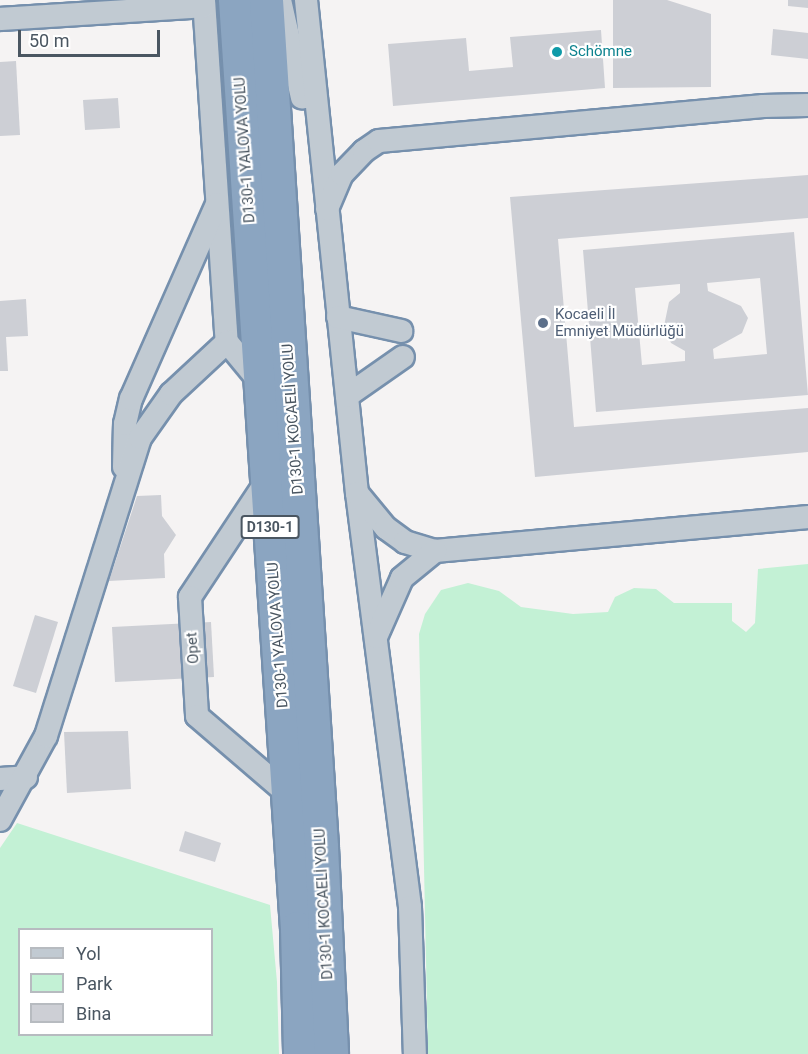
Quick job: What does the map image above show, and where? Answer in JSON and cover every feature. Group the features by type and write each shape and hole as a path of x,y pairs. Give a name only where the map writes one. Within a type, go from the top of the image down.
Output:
{"highway":[{"name":"D130-1 KOCAELİ YOLU","path":"266,0 321,846 331,1054"},
{"name":"D130-1 YALOVA YOLU","path":"215,2 233,199 260,382 288,794 300,1054"}],"street":[{"path":"280,0 327,211"},
{"path":"306,0 357,493 410,907 415,1054"},
{"path":"0,19 215,2"},
{"path":"327,211 342,174 364,151 379,141 763,106 808,105"},
{"path":"220,233 233,199"},
{"path":"233,199 220,233 227,342 260,382"},
{"path":"124,480 122,448 131,399 233,199"},
{"path":"338,317 401,331"},
{"path":"0,820 26,777 46,736 74,654 124,480 140,438 158,409 227,342"},
{"path":"347,396 403,357"},
{"name":"Opet","path":"266,482 190,597 197,716 288,794"},
{"path":"357,493 399,538 435,551 808,517"},
{"path":"375,638 402,578 435,551"},
{"path":"0,779 26,777"}],"green space":[{"path":"808,564 808,1054 428,1054 419,634 425,614 441,590 468,583 499,591 521,607 573,614 608,612 615,597 634,588 656,589 674,603 732,603 732,621 746,632 755,623 758,569"},
{"path":"17,823 270,905 277,982 279,1054 0,1054 0,848"}],"building":[{"path":"613,0 667,0 711,14 711,87 613,88"},
{"path":"788,0 808,0 808,8 788,6"},
{"path":"773,29 808,33 808,59 771,55"},
{"path":"601,30 605,88 393,106 388,44 466,38 469,71 513,67 510,37"},
{"path":"16,61 20,135 0,136 0,62"},
{"path":"118,98 120,128 85,130 83,100"},
{"name":"Kocaeli İl Emniyet Müdürlüğü","path":"808,175 808,218 558,239 574,427 808,408 808,452 535,477 510,197"},
{"name":"Kocaeli İl Emniyet Müdürlüğü","path":"794,232 808,395 596,412 583,250","holes":["760,278 767,354 714,359 713,349 742,333 748,318 741,306 708,291 707,283","680,284 680,293 669,302 664,326 671,343 685,351 685,361 642,365 635,288"]},
{"path":"26,299 28,336 6,337 8,371 0,371 0,301"},
{"path":"161,495 162,516 176,535 164,554 165,578 109,581 137,496"},
{"path":"35,615 58,622 36,693 13,686"},
{"path":"211,622 214,677 115,682 112,627"},
{"path":"128,731 131,789 67,793 64,732"},
{"path":"185,831 221,843 215,862 179,851"}],"place":[{"name":"Schömne","path":"557,52"},
{"name":"Kocaeli İl Emniyet Müdürlüğü","path":"543,323"}]}
